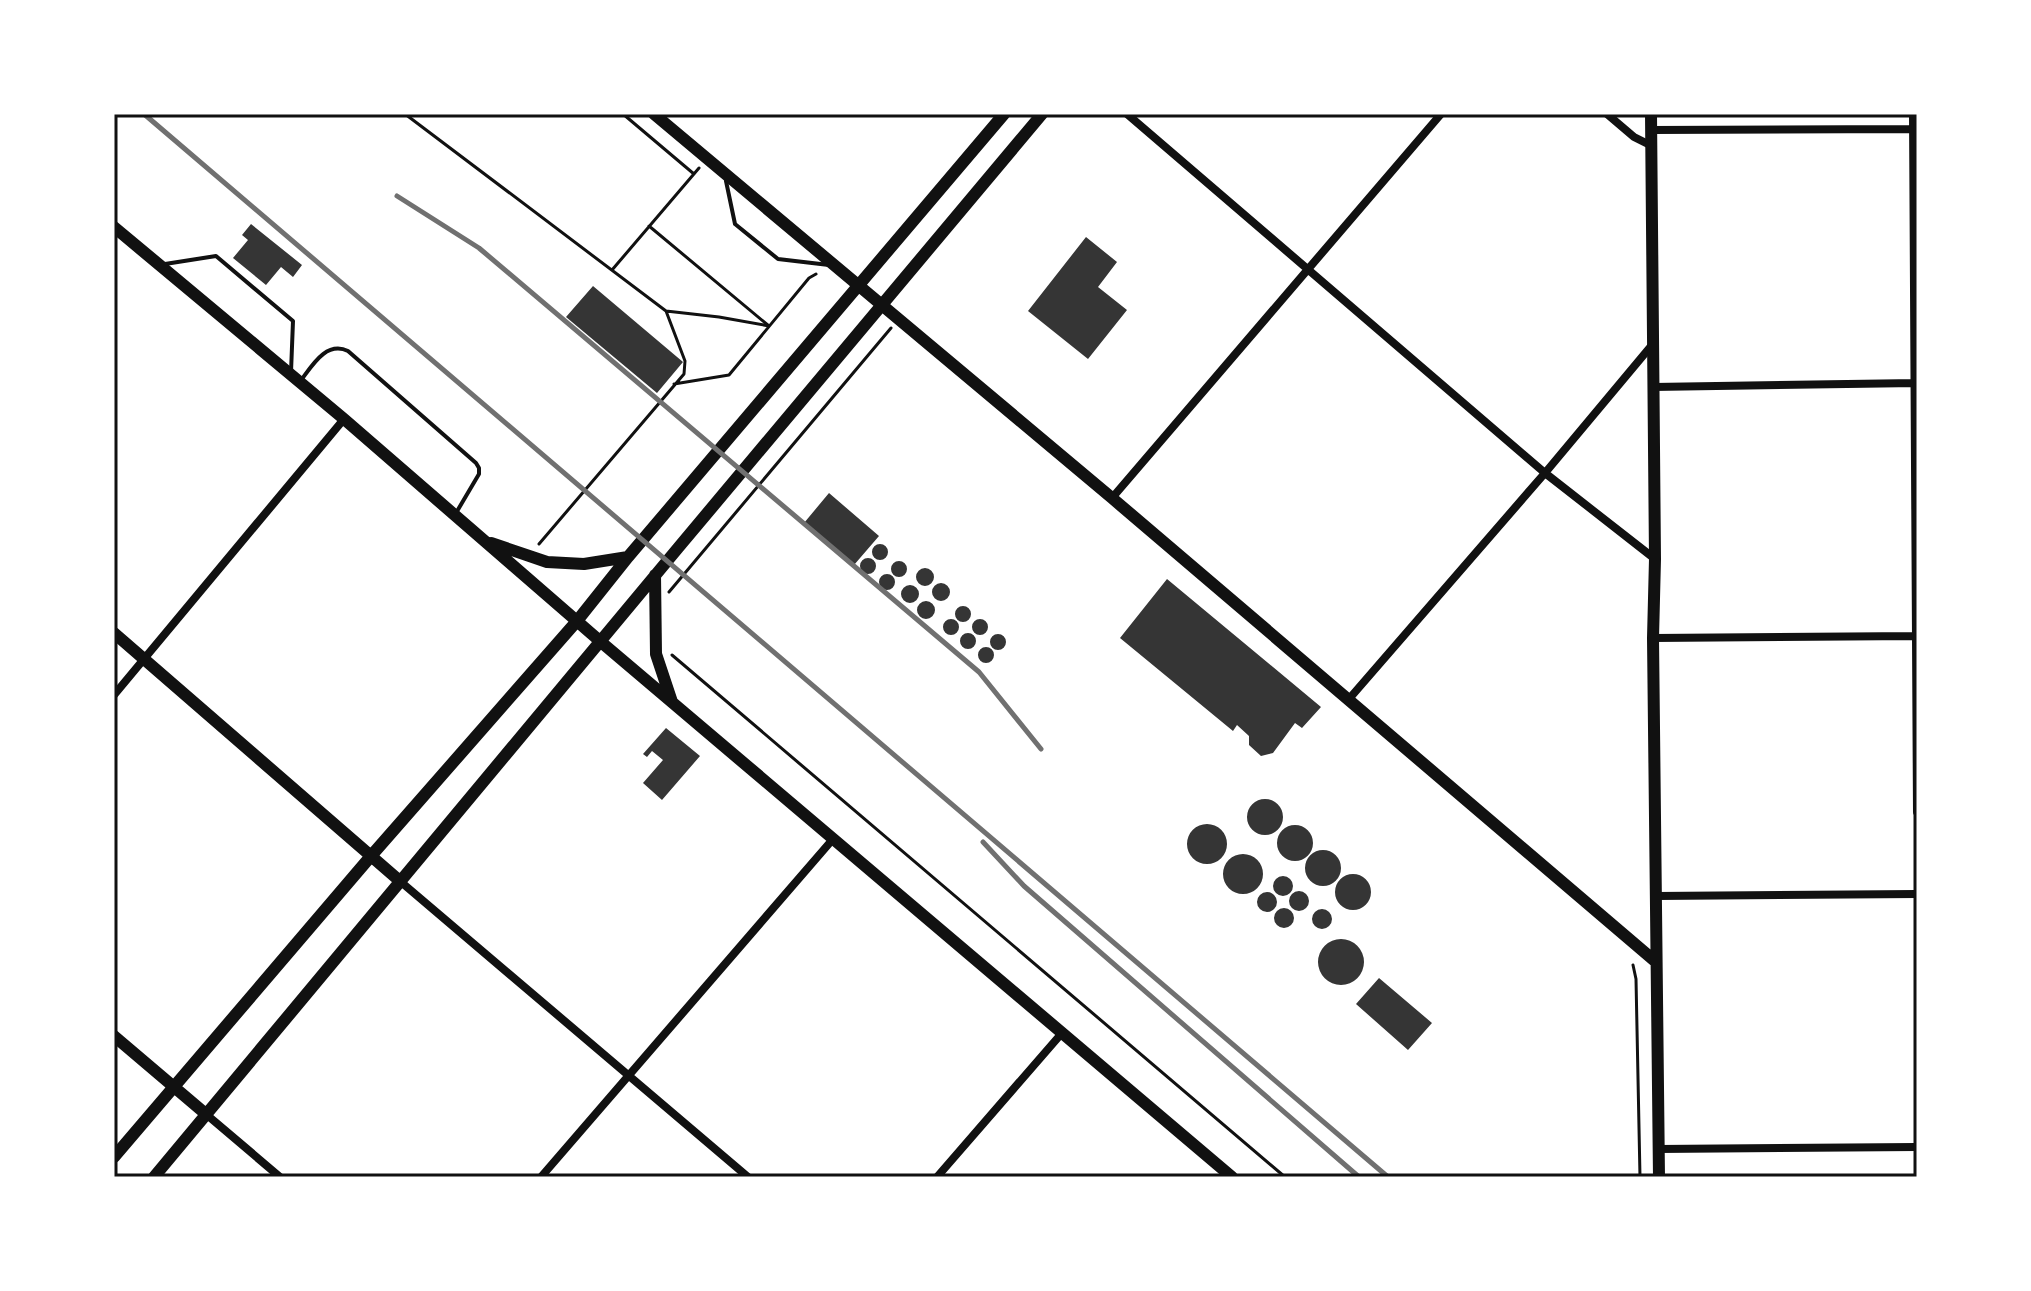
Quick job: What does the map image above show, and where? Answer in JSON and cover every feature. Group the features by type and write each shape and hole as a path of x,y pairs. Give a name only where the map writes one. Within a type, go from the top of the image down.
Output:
{"main road":[{"path":"654,114 1112,498 1656,962"},
{"path":"114,1157 577,621 1004,114"},
{"path":"154,1177 1042,114"},
{"path":"1651,114 1659,1177"},
{"path":"114,227 344,419 601,642 1232,1177"},
{"path":"484,540 547,562 584,564 628,557"},
{"path":"655,575 656,654 672,702"},
{"path":"114,633 401,882"},
{"path":"114,1036 207,1115"}],"street":[{"path":"1127,114 1545,473 1655,559"},
{"path":"1112,498 1441,114"},
{"path":"1607,114 1634,137 1652,146"},
{"path":"1913,114 1917,812"},
{"path":"1651,130 1915,129"},
{"path":"1349,699 1652,345"},
{"path":"1653,387 1916,383"},
{"path":"114,695 344,419"},
{"path":"1653,638 1916,636"},
{"path":"541,1177 833,839"},
{"path":"401,882 748,1177"},
{"path":"1656,896 1917,894"},
{"path":"937,1177 1062,1033"},
{"path":"207,1115 280,1177"},
{"path":"1658,1149 1917,1147"}],"lane":[{"path":"725,174 735,224 778,259 833,266"},
{"path":"160,265 216,256 280,309 293,321 295,378"},
{"path":"295,378 329,350 342,348 348,351 476,463 479,474 455,515"}],"path":[{"path":"405,114 666,311 769,326"},
{"path":"623,114 694,174"},
{"path":"612,270 707,159"},
{"path":"649,226 769,326"},
{"path":"674,384 729,375 809,278 833,266"},
{"path":"529,556 684,374 685,361 666,311"},
{"path":"666,595 898,320"},
{"path":"656,642 1285,1177"},
{"path":"1633,965 1636,979 1640,1177"}],"building":[{"path":"251,224 302,265 293,277 281,267 266,285 233,258 248,240 242,235"},
{"path":"1086,237 1117,262 1098,287 1127,310 1088,359 1028,311"},
{"path":"593,286 683,362 657,393 566,317"},
{"path":"829,493 879,536 854,565 804,523"},
{"path":"880,544 886,546 886,558 880,560 874,558 872,552 874,546"},
{"path":"868,558 874,560 874,572 868,574 862,572 860,566 862,560"},
{"path":"899,561 905,563 905,575 899,577 893,575 891,569 893,563"},
{"path":"921,568 929,568 934,577 932,584 921,586 916,581 916,573"},
{"path":"887,574 893,576 893,588 887,590 881,588 879,582 881,576"},
{"path":"1167,579 1321,707 1302,728 1295,723 1273,753 1261,756 1249,745 1249,736 1237,725 1233,731 1120,638"},
{"path":"937,583 945,583 950,592 948,599 937,601 932,596 932,588"},
{"path":"906,585 914,585 919,594 917,601 906,603 901,598 901,590"},
{"path":"922,601 930,601 935,610 933,617 922,619 917,614 917,606"},
{"path":"963,606 969,608 969,620 963,622 957,620 955,614 957,608"},
{"path":"951,619 957,621 957,633 951,635 945,633 943,627 945,621"},
{"path":"980,619 986,621 986,633 980,635 974,633 972,627 974,621"},
{"path":"968,633 974,635 974,647 968,649 962,647 960,641 962,635"},
{"path":"998,634 1004,636 1004,648 998,650 992,648 990,642 992,636"},
{"path":"986,647 992,649 992,661 986,663 980,661 978,655 980,649"},
{"path":"666,728 700,756 662,800 643,783 663,760 652,751 647,757 643,754"},
{"path":"1265,799 1278,804 1283,817 1278,830 1265,835 1252,830 1247,817 1252,804"},
{"path":"1207,824 1221,830 1227,844 1221,858 1207,864 1193,858 1187,844 1193,830"},
{"path":"1295,825 1308,830 1313,843 1308,856 1295,861 1282,856 1277,843 1282,830"},
{"path":"1323,850 1336,855 1341,868 1336,881 1323,886 1310,881 1305,868 1310,855"},
{"path":"1243,854 1257,860 1263,874 1257,888 1243,894 1229,888 1223,874 1229,860"},
{"path":"1353,874 1366,879 1371,892 1366,905 1353,910 1340,905 1335,892 1340,879"},
{"path":"1279,876 1287,876 1293,886 1287,896 1279,896 1273,890 1273,882"},
{"path":"1295,891 1303,891 1309,901 1303,911 1295,911 1289,905 1289,897"},
{"path":"1263,892 1271,892 1277,902 1271,912 1263,912 1257,906 1257,898"},
{"path":"1280,908 1288,908 1294,918 1288,928 1280,928 1274,922 1274,914"},
{"path":"1318,909 1326,909 1332,919 1326,929 1318,929 1312,923 1312,915"},
{"path":"1341,939 1357,946 1364,962 1357,978 1341,985 1325,978 1318,962 1325,946"},
{"path":"1379,978 1432,1023 1408,1050 1356,1004"}],"railway":[{"path":"144,114 1388,1177"},
{"path":"397,196 479,248 979,672 1041,749"},
{"path":"983,842 1024,886 1359,1177"}]}
